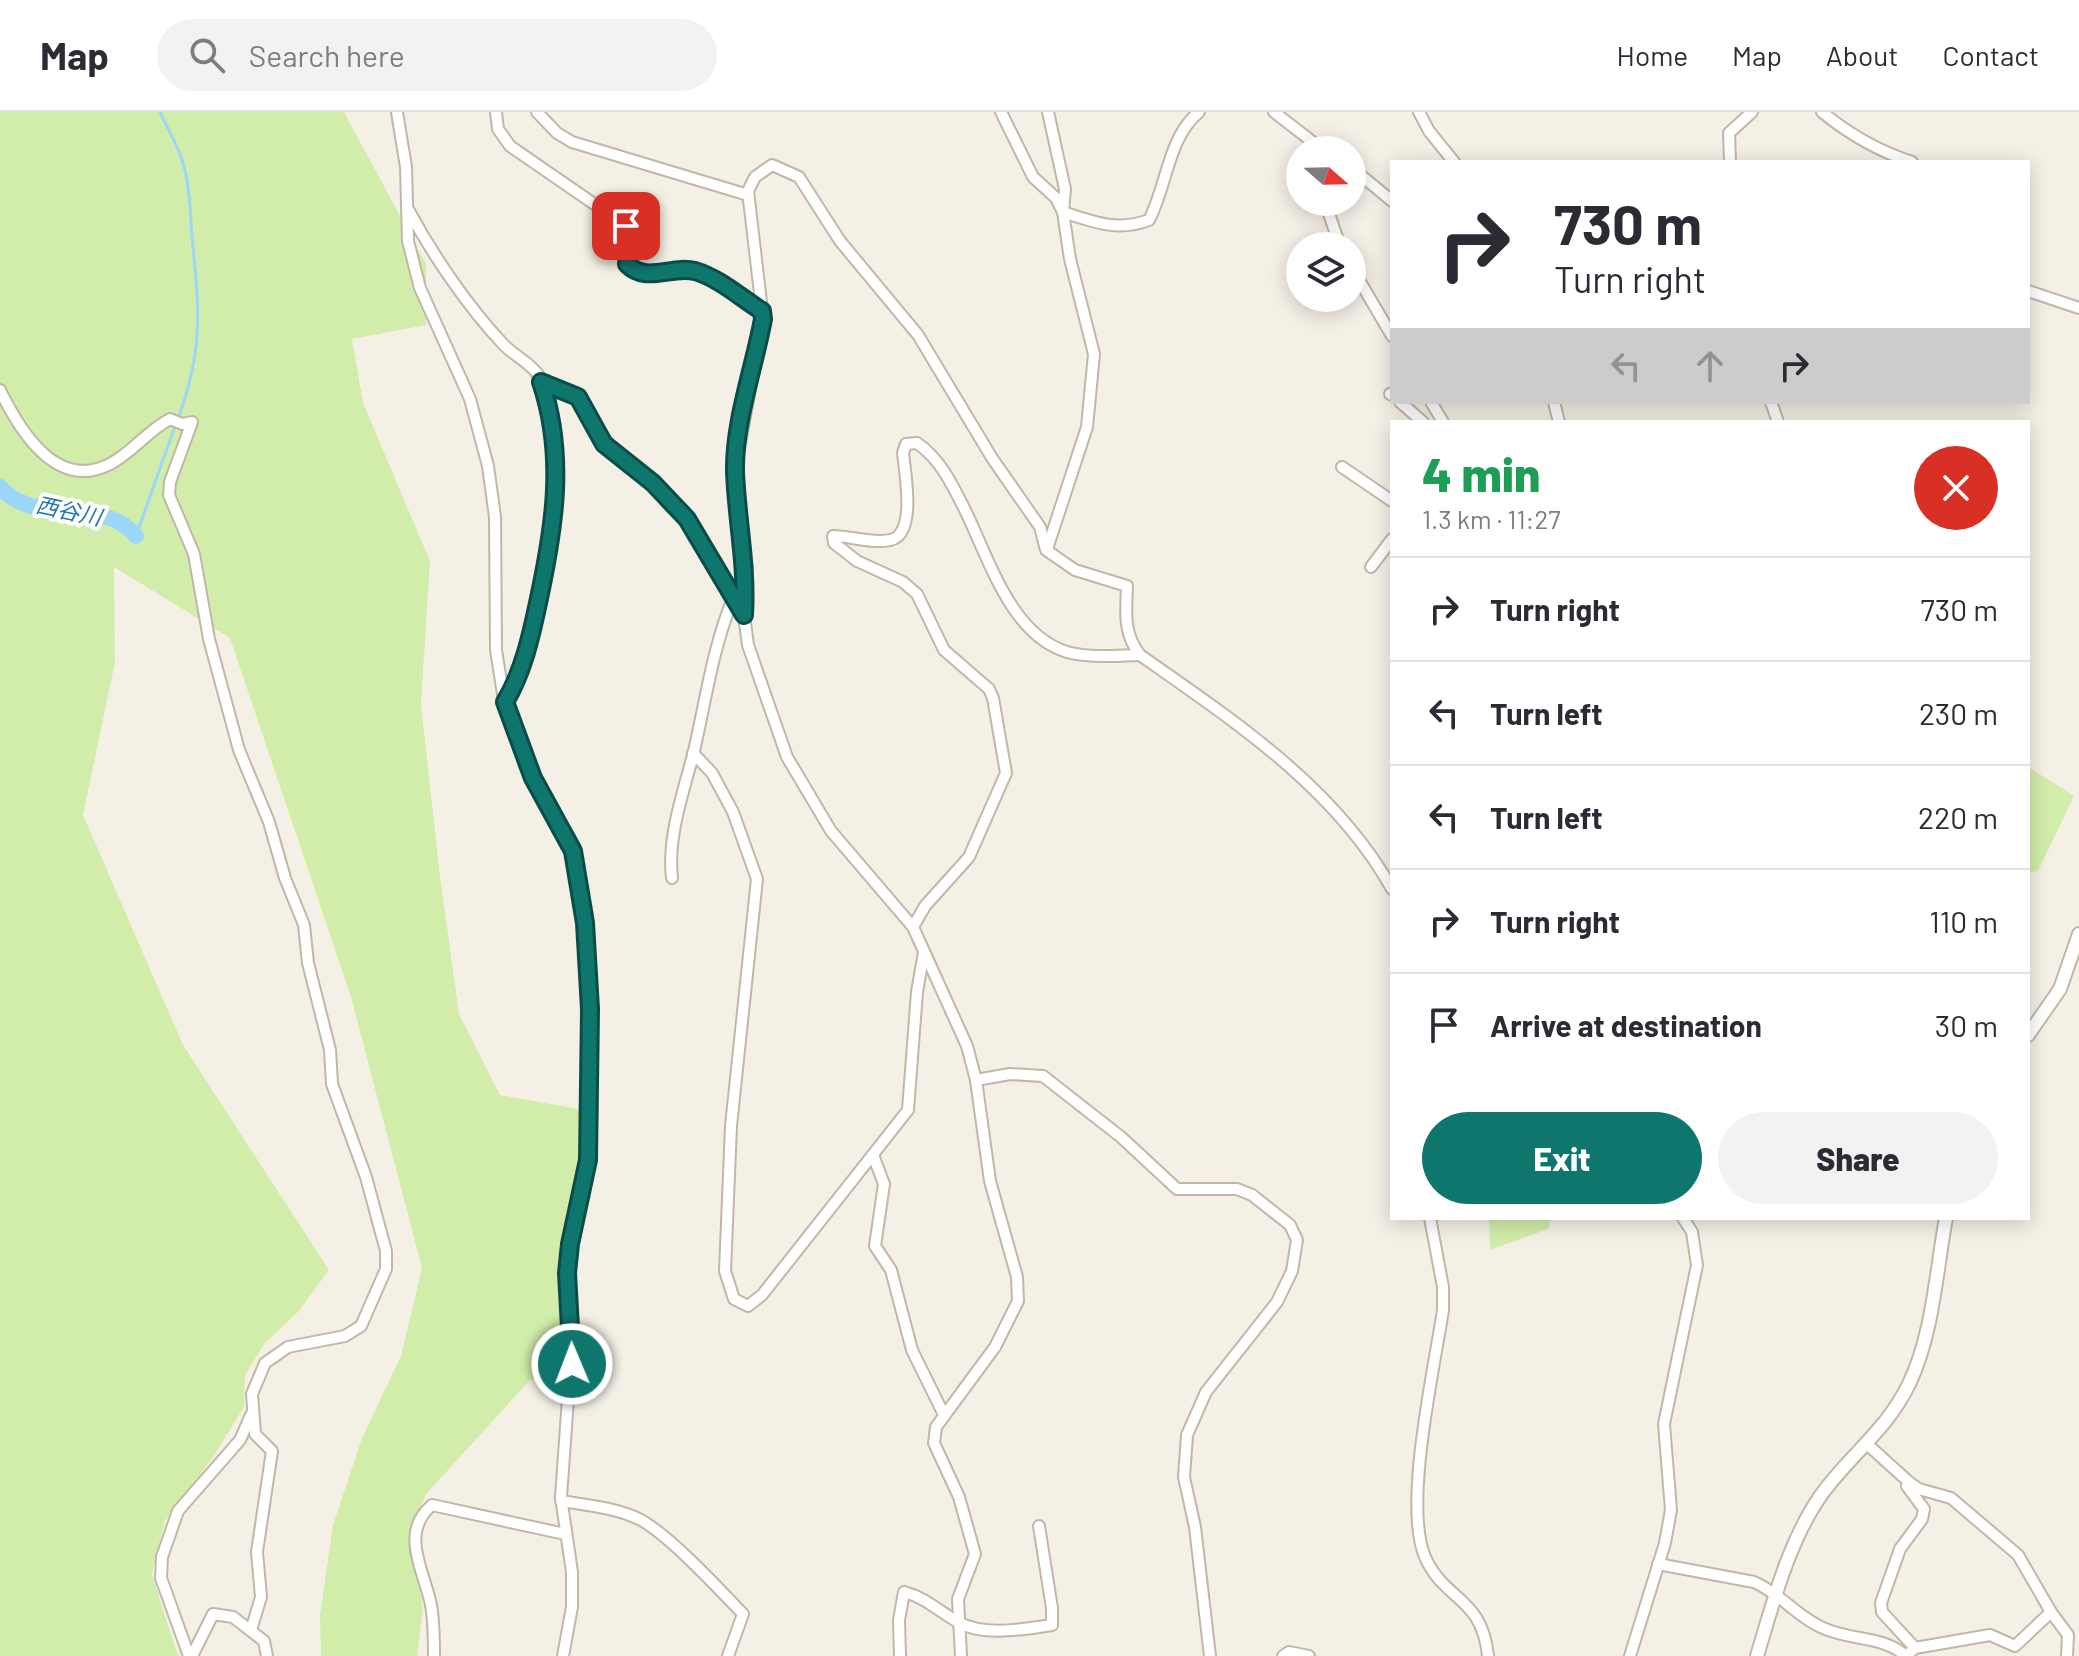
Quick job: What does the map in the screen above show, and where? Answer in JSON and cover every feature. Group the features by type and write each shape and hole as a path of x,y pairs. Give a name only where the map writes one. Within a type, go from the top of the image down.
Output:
{"street":[{"path":"397,112 403,137 408,241 420,288 462,379 488,466 495,517 496,650 505,702 533,778 573,851 585,923 590,1009 588,1160 567,1273 572,1342 561,1501 572,1572 572,1607 563,1656"},
{"path":"496,112 498,129 510,146 626,226 632,238 627,264 632,269 649,274 694,271 713,279 762,311"},
{"path":"537,112 557,133 572,142 748,195"},
{"path":"1001,112 1033,177 1056,198 1063,212 1105,227 1127,226 1149,220 1180,138 1189,120 1199,112"},
{"path":"1046,550 1087,427 1094,354 1070,259 1063,212 1063,175 1048,112"},
{"path":"1274,112 1305,136"},
{"path":"1419,112 1429,131 1452,160"},
{"path":"1730,160 1729,133 1752,112"},
{"path":"1822,112 1846,132 1885,153 1906,160"},
{"path":"961,1656 958,1599 975,1554 959,1497 934,1443 936,1427 995,1347 1018,1301 1017,1277 990,1181 970,1055 913,927 831,831 787,757 748,645 744,615 747,569 735,470 762,311 748,195 755,177 772,165 799,177 840,241 918,335 992,458 1040,527 1046,550 1075,570 1127,586 1125,622 1129,640 1140,655 1311,782 1380,867 1390,885"},
{"path":"1366,180 1390,199"},
{"path":"406,206 423,238 502,343 539,375 555,446 553,532 521,668 505,702"},
{"path":"1366,292 1390,333"},
{"path":"2030,292 2079,308"},
{"path":"541,382 578,397 604,444 653,483 687,519 744,615"},
{"path":"0,390 24,437 36,449 76,470 110,464 152,429 170,419 182,424 192,422 170,482 169,495 194,554 209,639 239,750 269,822 285,878 304,925 308,963 330,1050 332,1084 366,1177 386,1251 386,1269 361,1326 345,1336 314,1341 276,1353 265,1363 256,1381 253,1409 255,1434 272,1451 257,1552 261,1597 251,1630"},
{"path":"1402,404 1421,420"},
{"path":"913,927 925,906 969,857 1006,773 989,689 944,650 917,594 903,582 857,561 834,543 833,536 892,540 901,535 907,519 903,453 906,444 917,443 929,452 950,480 1002,588 1034,634 1070,653 1140,655"},
{"path":"1342,467 1390,500"},
{"path":"1371,567 1390,542"},
{"path":"672,878 675,831 709,677 734,596"},
{"path":"693,753 712,773 733,812 757,879 731,1126 725,1271 734,1299 748,1306 762,1295 908,1110 917,992 925,950"},
{"path":"2030,1032 2060,989 2079,934"},
{"path":"976,1080 1010,1074 1043,1076 1121,1137 1177,1189 1237,1189 1252,1195 1279,1215 1294,1232 1296,1254 1277,1302 1206,1392 1187,1435 1184,1477 1195,1527 1210,1656"},
{"path":"873,1155 884,1184 875,1246 891,1270 912,1350 944,1415"},
{"path":"1430,1220 1443,1287 1443,1310 1420,1466 1416,1523 1434,1574 1482,1621 1488,1656"},
{"path":"1684,1220 1691,1230"},
{"path":"1630,1656 1671,1510 1664,1424 1697,1265 1691,1230 1694,1220"},
{"path":"1757,1656 1807,1517 1832,1480 1868,1445 1897,1406 1920,1357 1946,1220"},
{"path":"191,1656 161,1578 162,1557 178,1511 240,1440 253,1409"},
{"path":"1868,1445 1919,1489 1951,1498 2018,1555 2068,1635 2067,1656"},
{"path":"1910,1483 1907,1486 1925,1514 1900,1549 1881,1603 1882,1612 1911,1652"},
{"path":"561,1501 613,1510 642,1521 701,1572 743,1614 728,1656"},
{"path":"434,1656 431,1607 415,1551 414,1534 421,1514 432,1505 565,1534"},
{"path":"900,1656 899,1620 904,1592 926,1598 957,1622 999,1630 1052,1625 1039,1526"},
{"path":"1658,1564 1754,1582 1777,1594 1820,1627 1881,1641 1911,1652 1990,1635 2015,1646 2051,1612"},
{"path":"191,1656 213,1614 233,1617 251,1630 267,1645 267,1656"},
{"path":"1283,1656 1289,1652 1309,1656"}],"green space":[{"path":"0,112 344,112 426,264 426,325 352,339 363,403 430,561 421,704 459,1014 500,1095 590,1111 573,1237 562,1379 530,1380 427,1493 411,1526 423,1609 417,1656 321,1656 320,1615 333,1525 362,1438 401,1356 422,1268 351,997 230,638 114,567 115,662 83,815 183,1045 329,1270 298,1312 265,1343 245,1375 244,1407 211,1460 165,1521 152,1574 178,1656 0,1656"},
{"path":"2030,768 2074,796 2038,871 2030,873"},
{"path":"1489,1220 1550,1220 1548,1229 1490,1250"}],"waterway":[{"path":"160,112 185,172 196,285 196,349 178,419"},
{"path":"136,536 175,426"},
{"name":"西谷川","path":"0,487 14,499 31,506 106,517 122,524 136,536"}],"route":[{"path":"572,1364 567,1273 588,1160 590,1009 585,923 573,851 533,778 505,702 528,646 553,532 555,446 549,404 541,382 578,397 604,444 653,483 687,519 744,615 747,569 735,470 742,415 763,319 762,311 713,279 694,271 649,274 632,269 627,264 632,238 626,226"}]}
